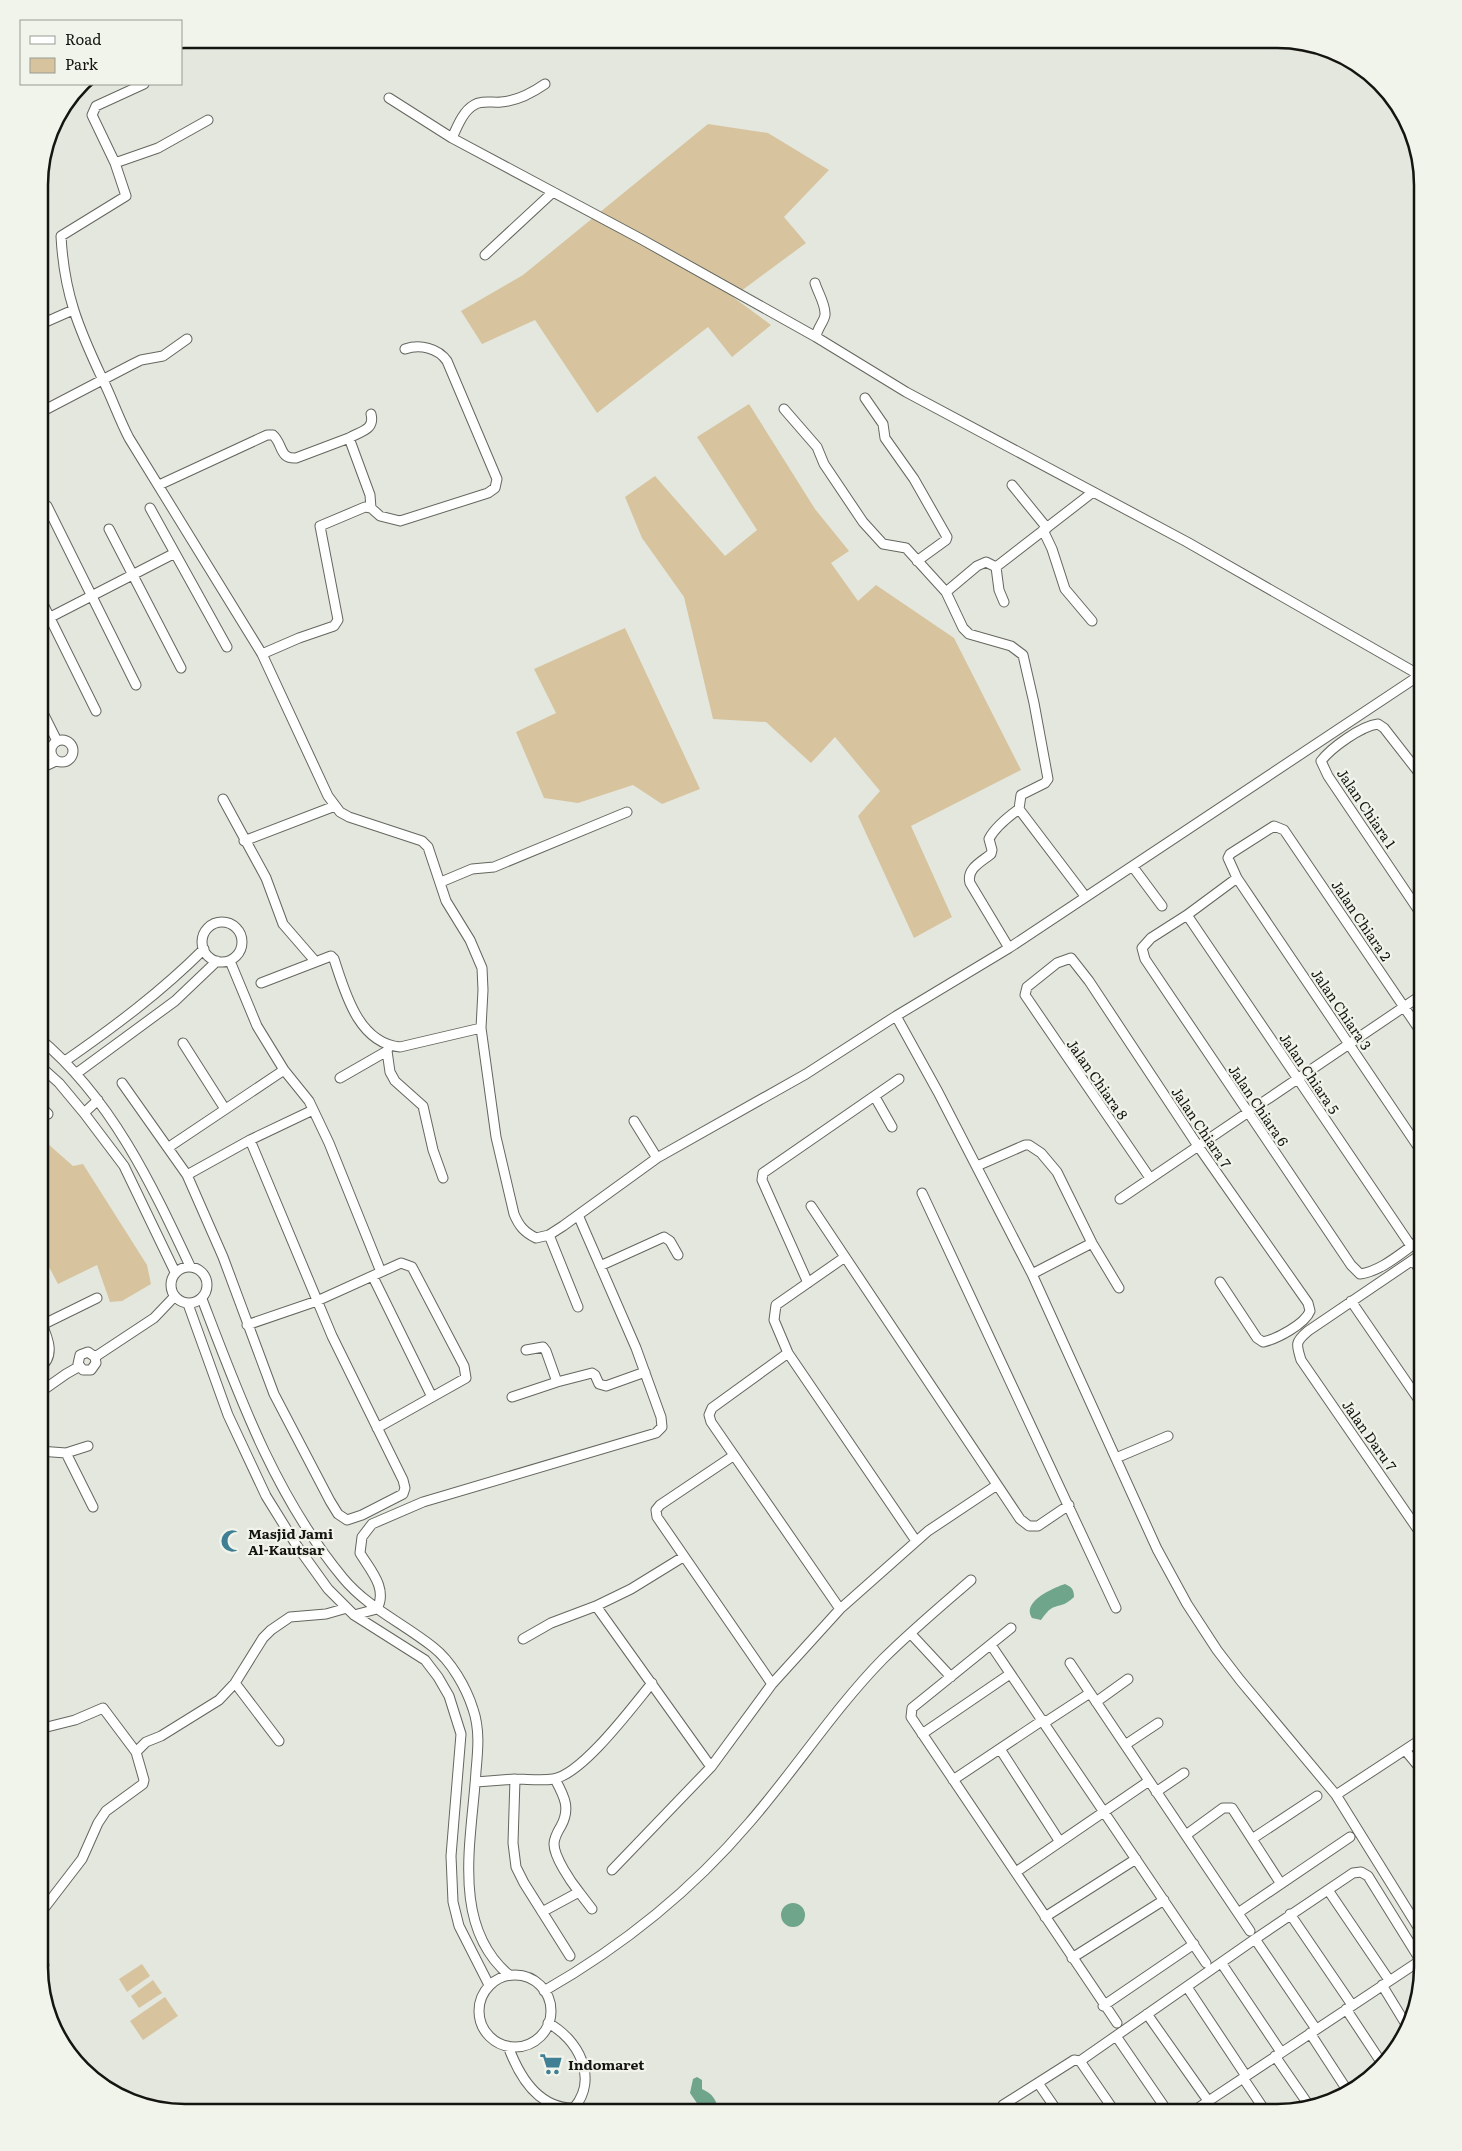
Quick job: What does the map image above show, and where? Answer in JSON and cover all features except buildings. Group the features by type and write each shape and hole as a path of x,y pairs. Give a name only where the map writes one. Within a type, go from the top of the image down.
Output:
{"street":[{"path":"452,138 466,112 474,105 480,102 504,102 530,94 545,84"},
{"path":"142,85 96,106 93,110 92,115 115,163 126,196 61,236 62,266 73,310 86,346 129,438 262,654 312,764 335,806 340,812 350,818 422,841 428,847 446,901 470,940 482,968 483,990 480,1028 496,1137 514,1214 526,1233 536,1238 549,1235 657,1158 806,1074 896,1016 1009,948 1085,896 1414,681"},
{"path":"389,98 452,138 817,332 906,392 1195,546 1414,671"},
{"path":"115,163 158,148 208,120"},
{"path":"485,255 553,192"},
{"path":"815,283 824,305 825,316 817,332"},
{"path":"48,321 73,310"},
{"path":"48,408 141,360 155,359 163,356 187,339"},
{"path":"262,654 299,638 334,626 338,620 320,526 365,507 371,508 380,516 400,521 488,493 495,488 497,479 447,361 443,356 426,348 405,349"},
{"path":"865,398 883,424 885,438 914,479 947,537 946,540 917,561"},
{"path":"784,409 817,448 824,464 843,494 873,534 883,544 906,548 946,592 963,628 969,634 1010,646 1023,655 1048,779 1045,783 1021,795 1019,809 1002,822 991,834 989,839 992,850 991,854 970,871 968,876 970,883 1009,948"},
{"path":"159,485 267,435 273,435 277,439 284,455 289,458 296,458 349,438 371,427 373,422 371,414"},
{"path":"349,438 370,495 371,508"},
{"path":"1012,485 1045,529 1065,589 1092,621"},
{"path":"996,567 1093,492"},
{"path":"48,508 136,685"},
{"path":"150,508 227,647"},
{"path":"109,529 181,668"},
{"path":"50,617 175,553"},
{"path":"946,592 977,566 986,562 996,567"},
{"path":"996,567 999,590 1004,602"},
{"path":"48,613 96,711"},
{"path":"48,723 57,741"},
{"name":"Jalan Chiara 1","path":"1414,766 1384,728 1378,724 1370,725 1326,754 1321,761 1321,764 1414,904"},
{"path":"48,752 57,741"},
{"path":"48,765 56,761 68,761 74,752 68,741 57,741"},
{"path":"51,751 56,761"},
{"path":"222,799 266,878 283,924 315,961"},
{"path":"244,841 335,806"},
{"path":"1019,809 1085,896"},
{"path":"441,882 472,869 494,868 627,812"},
{"name":"Jalan Chiara 3","path":"1274,826 1230,854 1228,858 1237,878 1414,1141"},
{"name":"Jalan Chiara 2","path":"1274,826 1284,830 1414,1021"},
{"path":"1132,866 1162,906"},
{"path":"1187,915 1237,878"},
{"name":"Jalan Chiara 6","path":"1187,915 1151,938 1142,948 1145,959 1247,1113 1351,1265 1360,1274 1369,1273 1380,1267 1411,1246"},
{"name":"Jalan Chiara 5","path":"1187,915 1411,1246"},
{"path":"221,922 233,925 241,934 242,947 239,953 230,961 217,961 209,957 204,950 202,937 209,926 221,922"},
{"path":"65,1061 135,1011 204,950"},
{"path":"261,983 301,968 328,955 333,957 345,993 355,1015 388,1048 390,1072 395,1081 423,1106 433,1150 443,1178"},
{"name":"Jalan Chiara 7","path":"1025,995 1027,986 1057,963 1071,958 1089,981 1198,1146 1308,1303 1310,1311 1308,1318 1273,1339 1262,1342 1257,1338 1220,1282"},
{"path":"77,1073 197,982 217,961"},
{"path":"230,961 257,1026 284,1070 309,1101 329,1144 377,1275 432,1398"},
{"name":"Jalan Chiara 8","path":"1025,995 1150,1178"},
{"path":"1120,1199 1414,1000"},
{"path":"135,1011 144,1024"},
{"path":"896,1016 977,1166 1032,1274 1170,1574 1217,1650 1336,1795 1414,1921"},
{"path":"340,1078 388,1048 400,1047 480,1028"},
{"path":"183,1043 226,1109"},
{"path":"48,1046 77,1073 98,1100 138,1159 190,1266"},
{"path":"169,1147 284,1070"},
{"path":"48,1074 84,1113 124,1166 175,1272"},
{"path":"808,1283 762,1180 763,1173 899,1079"},
{"path":"122,1083 187,1175 223,1257 274,1394 338,1514 347,1520 362,1515 403,1494 405,1488 403,1480 332,1336 250,1140"},
{"path":"875,1097 892,1127"},
{"path":"84,1113 98,1100"},
{"path":"187,1175 250,1140 313,1110"},
{"path":"634,1121 657,1158"},
{"path":"977,1166 1025,1145 1029,1145 1041,1153 1057,1172 1092,1243 1119,1288"},
{"path":"922,1193 1116,1608"},
{"path":"810,1206 1020,1518 1029,1526 1038,1526 1069,1505"},
{"path":"377,1609 380,1596 379,1585 360,1550 362,1537 372,1524 423,1502 656,1433 662,1427 661,1417 645,1372 578,1215"},
{"path":"549,1235 578,1307"},
{"path":"600,1266 664,1237 670,1241 678,1255"},
{"path":"1032,1274 1092,1243"},
{"path":"845,1257 776,1305 774,1320 788,1353 916,1541"},
{"path":"1414,1260 1351,1301 1414,1393"},
{"path":"247,1325 318,1301 401,1264 412,1267 464,1366 466,1378 377,1428"},
{"path":"190,1266 201,1271 206,1277 208,1285 202,1298 196,1303 188,1304 177,1300 170,1286 175,1272 182,1267 190,1266"},
{"path":"48,1387 80,1366 83,1370 91,1370 96,1363 95,1357 154,1318 175,1296"},
{"path":"48,1318 97,1298"},
{"path":"202,1298 245,1412 281,1485 312,1535 343,1578 377,1609 434,1648 450,1665 462,1684 473,1708 478,1727 476,1782 469,1854 469,1898 473,1920 487,1950 497,1965 509,1975"},
{"name":"Jalan Daru 7","path":"1351,1301 1308,1331 1298,1340 1297,1347 1301,1360 1414,1524"},
{"path":"188,1304 228,1415 266,1496 297,1546 328,1588 351,1612 425,1660 449,1696 462,1734 451,1856 453,1902 459,1926 489,1985"},
{"path":"48,1343 51,1352 48,1361"},
{"path":"526,1350 543,1347 557,1382"},
{"path":"788,1353 712,1408 709,1415 711,1422 733,1456 840,1609"},
{"path":"512,1397 592,1373 596,1375 599,1384 606,1386 645,1372"},
{"path":"1116,1458 1168,1436"},
{"path":"48,1452 66,1453 88,1446"},
{"path":"66,1453 93,1507"},
{"path":"733,1456 660,1505 656,1510 657,1517 772,1684"},
{"path":"612,1870 711,1768 772,1684 840,1609 916,1541 997,1484"},
{"path":"523,1639 571,1614 596,1606 651,1578 683,1557"},
{"path":"544,1990 608,1951 684,1890 749,1824 856,1690 884,1659 971,1580"},
{"path":"596,1606 711,1768"},
{"path":"136,1752 146,1742 161,1736 203,1712 219,1700 235,1683 263,1638 271,1630 290,1618 377,1609"},
{"path":"1011,1628 912,1708 911,1717 1016,1872 1103,2006 1117,2023"},
{"path":"911,1634 951,1677"},
{"path":"990,1645 1044,1721 1206,1963"},
{"path":"1070,1663 1250,1931"},
{"path":"922,1734 1010,1674"},
{"path":"1096,1702 1128,1679"},
{"path":"235,1683 279,1740"},
{"path":"476,1782 515,1779 555,1779 585,1760 652,1683"},
{"path":"953,1780 1000,1748 1090,1693"},
{"path":"48,1727 75,1720 104,1708 136,1752 143,1784 140,1788 124,1796 106,1811 98,1823 82,1859 48,1903"},
{"path":"1125,1745 1158,1723"},
{"path":"1336,1795 1414,1744"},
{"path":"1000,1748 1060,1842"},
{"path":"1406,1750 1414,1760"},
{"path":"1156,1792 1184,1773"},
{"path":"515,1779 514,1843 516,1867 570,1956"},
{"path":"555,1779 565,1803 566,1816 554,1842 555,1851 572,1883 592,1909"},
{"path":"1016,1872 1149,1781"},
{"path":"1252,1838 1317,1796"},
{"path":"1186,1835 1227,1807 1234,1811 1281,1884"},
{"path":"1238,1913 1350,1838"},
{"path":"1045,1917 1136,1858"},
{"path":"1080,2062 1222,1964 1290,1914 1353,1873 1360,1872 1368,1876 1414,1948"},
{"path":"1328,1890 1385,1982 1404,2020"},
{"path":"542,1912 579,1892"},
{"path":"1072,1958 1164,1900"},
{"path":"1290,1914 1379,2058"},
{"path":"1255,1939 1345,2086"},
{"path":"1103,2006 1194,1944"},
{"path":"1222,1964 1306,2100"},
{"path":"1204,2104 1414,1964"},
{"path":"509,1975 529,1978 544,1990 550,2006 548,2023 537,2039 518,2047 508,2046 492,2038 481,2023 479,2003 489,1985 498,1978 509,1975"},
{"path":"1187,1988 1261,2104"},
{"path":"1147,2014 1210,2104"},
{"path":"548,2023 566,2035 580,2056 584,2080 578,2103"},
{"path":"1116,2036 1162,2104"},
{"path":"508,2046 518,2073 525,2083 545,2100 552,2103"},
{"path":"1005,2104 1074,2060 1080,2062 1109,2104"},
{"path":"1038,2083 1052,2104"}],"green space":[{"path":"708,124 768,133 829,170 784,217 806,243 733,297 771,325 732,357 708,327 597,413 535,320 482,344 461,311 523,275"},
{"path":"749,404 815,509 849,551 831,563 858,601 876,585 954,638 1021,770 911,826 952,917 914,938 858,816 880,791 835,737 811,763 766,722 713,719 684,597 642,538 625,497 655,476 725,556 757,530 697,437"},
{"path":"625,628 700,789 662,804 633,785 578,803 544,798 516,732 556,713 534,669"},
{"path":"48,1144 73,1166 83,1164 147,1265 151,1284 122,1301 110,1302 97,1265 58,1284 48,1265"},
{"path":"142,1964 150,1976 127,1992 119,1979"},
{"path":"153,1980 162,1993 139,2008 131,1996"},
{"path":"165,1997 178,2016 143,2040 130,2021"}],"shaded area":[{"path":"1065,1584 1072,1589 1074,1597 1050,1609 1041,1620 1032,1618 1030,1612 1034,1601 1046,1592"},
{"path":"788,1903 798,1903 805,1910 805,1920 798,1927 788,1927 781,1920 781,1910"},
{"path":"697,2077 702,2080 702,2089 709,2093 717,2103 697,2103 690,2093 693,2079"}],"place":[{"name":"Masjid Jami Al-Kautsar","path":"232,1541"},
{"name":"Indomaret","path":"551,2064"}]}
